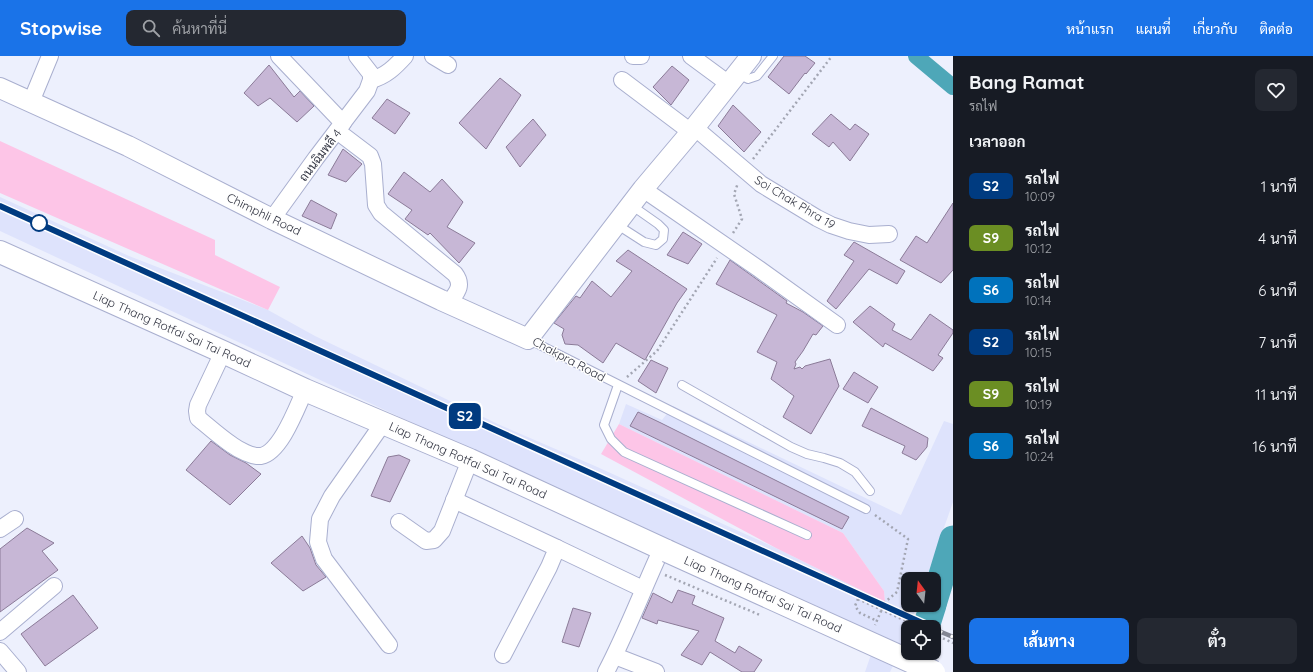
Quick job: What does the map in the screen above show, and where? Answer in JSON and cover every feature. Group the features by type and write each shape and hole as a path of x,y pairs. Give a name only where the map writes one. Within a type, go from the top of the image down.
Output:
{"main road":[{"name":"Liap Thang Rotfai Sai Tai Road","path":"0,252 305,390 470,460 664,550 934,672"}],"street":[{"path":"31,102 50,56"},
{"path":"279,56 340,127 370,156 373,164 376,205 381,212 459,279 460,287 449,303"},
{"path":"357,56 371,74 369,86"},
{"path":"369,86 397,66 405,56"},
{"path":"433,56 448,65"},
{"path":"633,56 641,56"},
{"path":"691,56 733,79"},
{"name":"Chakpra Road","path":"528,339 642,189 692,130 751,56"},
{"name":"Soi Chak Phra 19","path":"622,80 692,130 761,184 832,226 869,235 889,234"},
{"name":"ถนนฉิมพลี 4","path":"272,219 369,86"},
{"name":"Chimphli Road","path":"0,88 128,146 272,219 528,339"},
{"path":"642,189 837,325"},
{"path":"223,352 198,404 198,418 233,446 252,455 260,456 268,453 279,442 305,390"},
{"path":"382,422 379,429 332,496 320,519 318,542 324,559 389,645"},
{"path":"399,522 426,541 434,540 442,531 470,460"},
{"path":"454,500 643,589"},
{"path":"0,529 15,519"},
{"path":"503,655 549,567 557,548"},
{"path":"606,672 615,656 643,589 664,550"},
{"path":"0,632 54,586"},
{"path":"0,651 18,672"},
{"path":"615,656 656,672"}],"lane":[{"path":"733,79 748,79 757,76 773,56"},
{"path":"616,224 644,242 656,245 663,239 664,230 631,205"},
{"name":"Chakpra Road","path":"528,339 866,509"},
{"path":"618,385 604,425 611,439 624,452 807,535"},
{"path":"682,385 791,447 807,454 840,463 855,472 870,491"}],"path":[{"path":"618,385 657,351 742,219 734,194 744,170 832,56"},
{"path":"877,621 860,613 856,606 858,599 904,620"},
{"path":"941,637 953,643"}],"shaded area":[{"path":"0,141 215,240 215,255 280,287 268,310 0,193"},
{"path":"0,197 129,256 268,310 315,336 500,425 595,466 776,548 885,602 884,591 843,533 619,424 626,404 662,420 673,406 901,515 944,421 953,424 953,502 928,572 901,572 901,612 914,612 912,620 901,620 901,649 890,672 865,672 877,637 578,500 0,231"},
{"path":"619,424 843,533 884,591 885,602 776,548 601,454"}],"building":[{"path":"784,56 805,56 815,63 806,74 805,73 789,94 768,77"},
{"path":"269,65 294,97 300,91 314,106 297,122 270,98 258,106 244,93"},
{"path":"672,66 689,80 671,105 653,87"},
{"path":"500,78 521,95 486,149 459,123"},
{"path":"387,99 410,113 395,134 372,118"},
{"path":"733,105 761,132 744,152 718,126"},
{"path":"831,114 850,130 855,124 869,134 850,161 833,142 829,147 812,134"},
{"path":"533,119 546,135 520,167 506,147"},
{"path":"343,149 362,164 346,182 328,175"},
{"path":"404,172 430,192 442,179 463,202 447,227 475,243 459,263 430,233 428,235 405,219 412,210 388,194"},
{"path":"311,200 337,214 331,229 302,216"},
{"path":"953,203 953,270 941,283 900,260 916,236 927,243"},
{"path":"683,232 702,244 688,264 667,255"},
{"path":"854,242 905,271 897,284 869,269 836,309 827,301 854,261 844,255"},
{"path":"628,250 687,289 677,303 645,360 616,343 603,363 578,345 565,344 562,335 564,329 554,323 576,296 580,298 592,281 611,297 632,271 616,261"},
{"path":"730,260 787,301 786,303 803,312 823,326 816,335 813,334 795,362 796,364 794,369 800,367 802,369 805,366 830,359 839,386 811,434 783,417 794,396 771,379 777,362 757,352 777,315 716,284"},
{"path":"870,306 895,324 892,330 911,340 930,314 953,330 953,333 938,355 943,358 933,371 885,343 883,347 853,322"},
{"path":"651,360 668,368 656,393 638,381"},
{"path":"854,372 878,387 868,403 843,389"},
{"path":"871,408 928,438 927,447 916,460 902,453 905,446 862,426"},
{"path":"638,412 849,517 842,529 630,426"},
{"path":"211,441 230,455 246,463 261,474 230,505 186,470"},
{"path":"399,455 410,460 390,502 371,496 388,457"},
{"path":"27,528 54,543 42,551 58,570 0,612 0,549"},
{"path":"302,536 310,548 316,565 326,577 303,591 271,563"},
{"path":"678,590 695,596 692,604 724,618 715,641 735,653 739,646 762,660 754,672 742,672 710,652 702,665 681,655 699,631 658,620 657,624 642,618 653,593 672,603"},
{"path":"73,595 98,628 45,666 21,634"},
{"path":"573,608 591,613 579,647 562,642"}],"waterway":[{"path":"916,56 953,87"},
{"path":"941,578 953,539"},
{"path":"928,620 931,612"}],"railway":[{"path":"0,206 916,620"},
{"path":"941,632 953,637"}],"train":[{"name":"S2","path":"0,206 915,620"}]}
